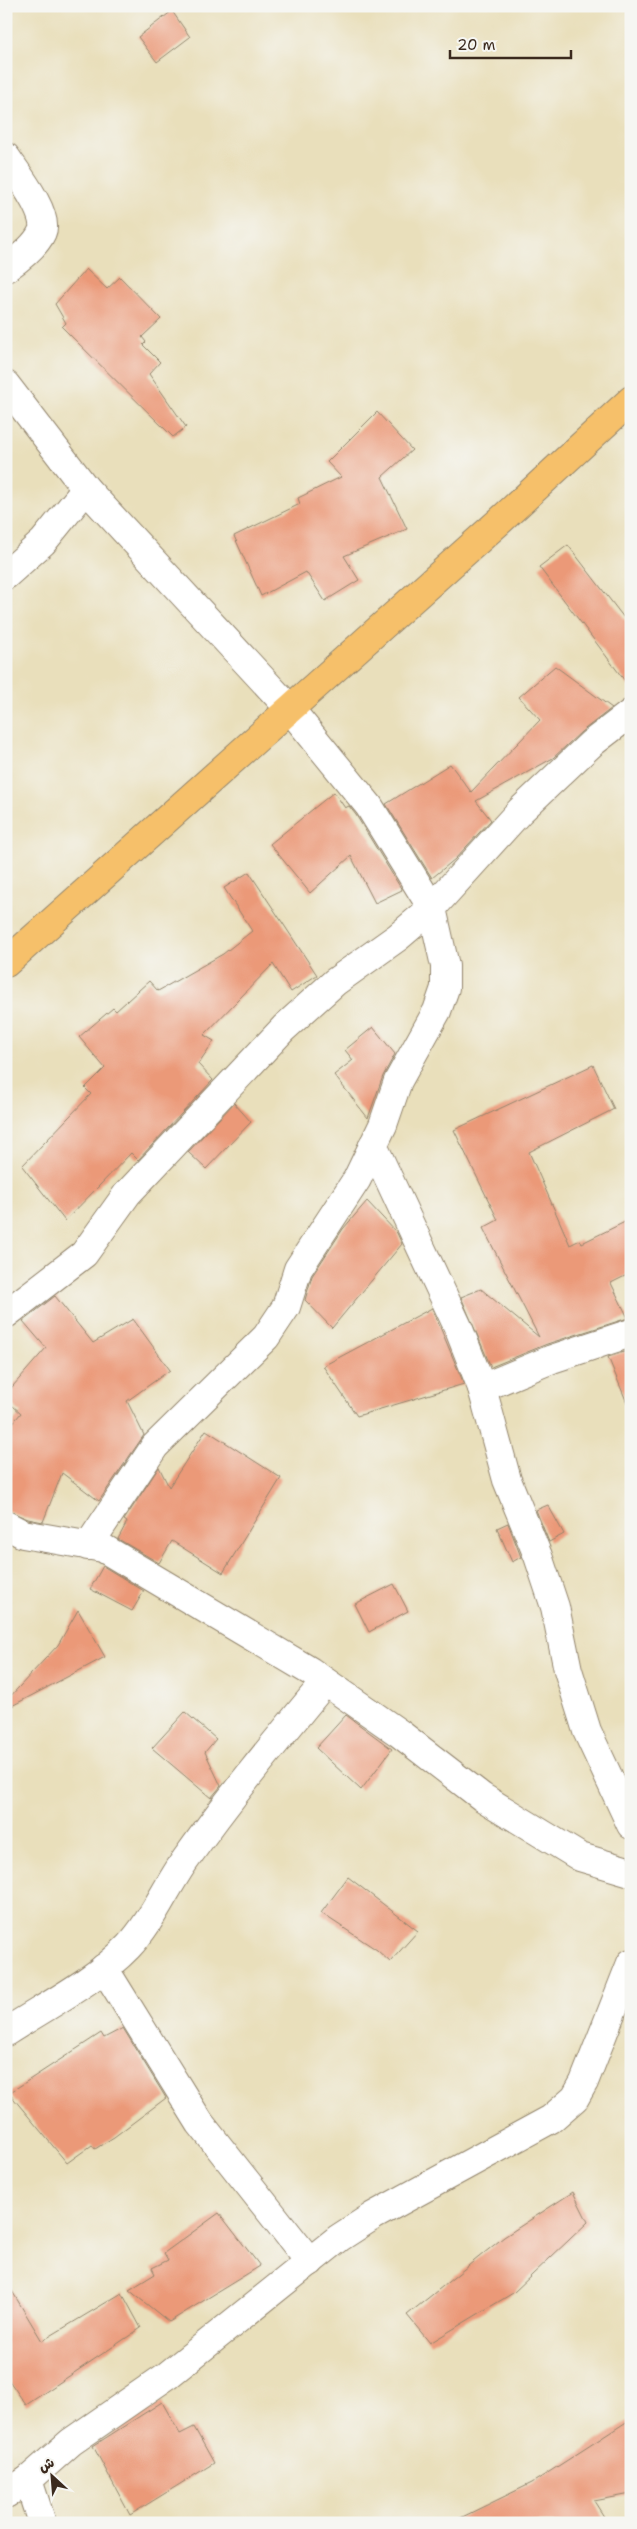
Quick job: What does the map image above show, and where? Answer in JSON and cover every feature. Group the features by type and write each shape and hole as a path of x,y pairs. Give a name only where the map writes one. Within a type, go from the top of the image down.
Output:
{"main road":[{"path":"6,963 631,400"}],"street":[{"path":"6,157 33,198 44,224 42,232 31,247 6,268"},
{"path":"6,385 86,489 290,709 369,806 432,908 445,966 445,988 437,1011 398,1081 373,1144 357,1178 298,1269 286,1307 266,1337 155,1446 88,1546"},
{"path":"6,575 43,542 86,489"},
{"path":"6,1314 84,1254 127,1194 284,1028 335,982 398,937 432,908 520,811 592,743 631,712"},
{"path":"373,1144 458,1327 482,1388 507,1480 538,1556 555,1607 568,1670 587,1731 631,1825"},
{"path":"482,1388 552,1359 631,1333"},
{"path":"12,1537 103,1548 325,1682 482,1796 563,1847 580,1857 631,1872"},
{"path":"6,2032 104,1968 127,1948 142,1931 171,1880 229,1799 325,1682"},
{"path":"42,2523 17,2487 71,2442 168,2375 340,2238 373,2216 551,2119 575,2098 584,2082 631,1963"},
{"path":"104,1968 200,2123 310,2262"}],"building":[{"path":"172,11 190,37 157,62 138,37"},
{"path":"86,269 107,289 120,277 161,319 142,337 146,342 143,345 160,362 149,374 186,427 173,437 62,327 66,323 55,304"},
{"path":"377,412 412,450 382,477 407,529 344,556 359,580 325,601 306,572 261,596 234,536 300,504 298,498 341,477 327,462"},
{"path":"568,545 631,627 631,689 539,567"},
{"path":"555,666 612,708 581,732 553,758 476,801 491,820 455,859 432,878 386,804 450,764 471,792 540,720 519,697"},
{"path":"334,792 345,808 349,806 356,815 402,890 375,903 351,856 310,893 270,844"},
{"path":"249,872 317,975 291,992 273,964 204,1035 214,1041 198,1064 213,1080 138,1160 131,1153 65,1221 22,1166 91,1094 85,1088 105,1068 79,1037 113,1008 116,1011 149,981 158,991 223,954 252,931 224,888"},
{"path":"373,1027 395,1054 383,1076 368,1118 334,1075 353,1060 345,1050"},
{"path":"593,1065 614,1109 529,1152 570,1245 580,1240 582,1243 631,1219 631,1273 611,1283 628,1318 547,1344 491,1367 461,1297 481,1289 539,1337 483,1228 498,1220 454,1130"},
{"path":"234,1103 251,1122 206,1169 188,1152"},
{"path":"367,1201 397,1233 402,1244 332,1328 305,1300 312,1276 343,1229"},
{"path":"55,1296 93,1343 133,1319 170,1370 127,1401 144,1435 99,1501 62,1473 43,1522 28,1519 6,1510 6,1431 21,1413 6,1400 6,1394 46,1348 23,1321"},
{"path":"432,1308 464,1384 357,1416 323,1366"},
{"path":"631,1350 631,1410 630,1410 608,1357"},
{"path":"206,1430 281,1478 223,1573 172,1541 159,1563 118,1539 127,1522 124,1520 159,1467 169,1487"},
{"path":"548,1505 564,1534 549,1542 536,1510"},
{"path":"508,1523 521,1557 512,1562 497,1528"},
{"path":"103,1566 144,1591 132,1611 90,1589"},
{"path":"394,1584 408,1611 369,1632 355,1604"},
{"path":"78,1610 105,1657 6,1709 6,1701 58,1645"},
{"path":"185,1712 216,1739 205,1752 221,1786 211,1798 152,1748"},
{"path":"346,1715 392,1749 361,1790 316,1748"},
{"path":"348,1877 418,1931 390,1962 377,1950 321,1913"},
{"path":"123,2028 166,2098 114,2137 95,2149 92,2145 67,2163 9,2093 101,2033 104,2038"},
{"path":"573,2192 588,2222 513,2293 430,2343 407,2315 504,2237"},
{"path":"219,2213 260,2266 169,2322 129,2290 155,2274 152,2268 168,2260 164,2253"},
{"path":"6,2281 42,2341 122,2293 141,2328 26,2405 6,2376"},
{"path":"162,2402 180,2434 194,2427 214,2463 130,2515 93,2446"},
{"path":"631,2419 631,2494 594,2501 608,2523 450,2523 532,2483"}]}
